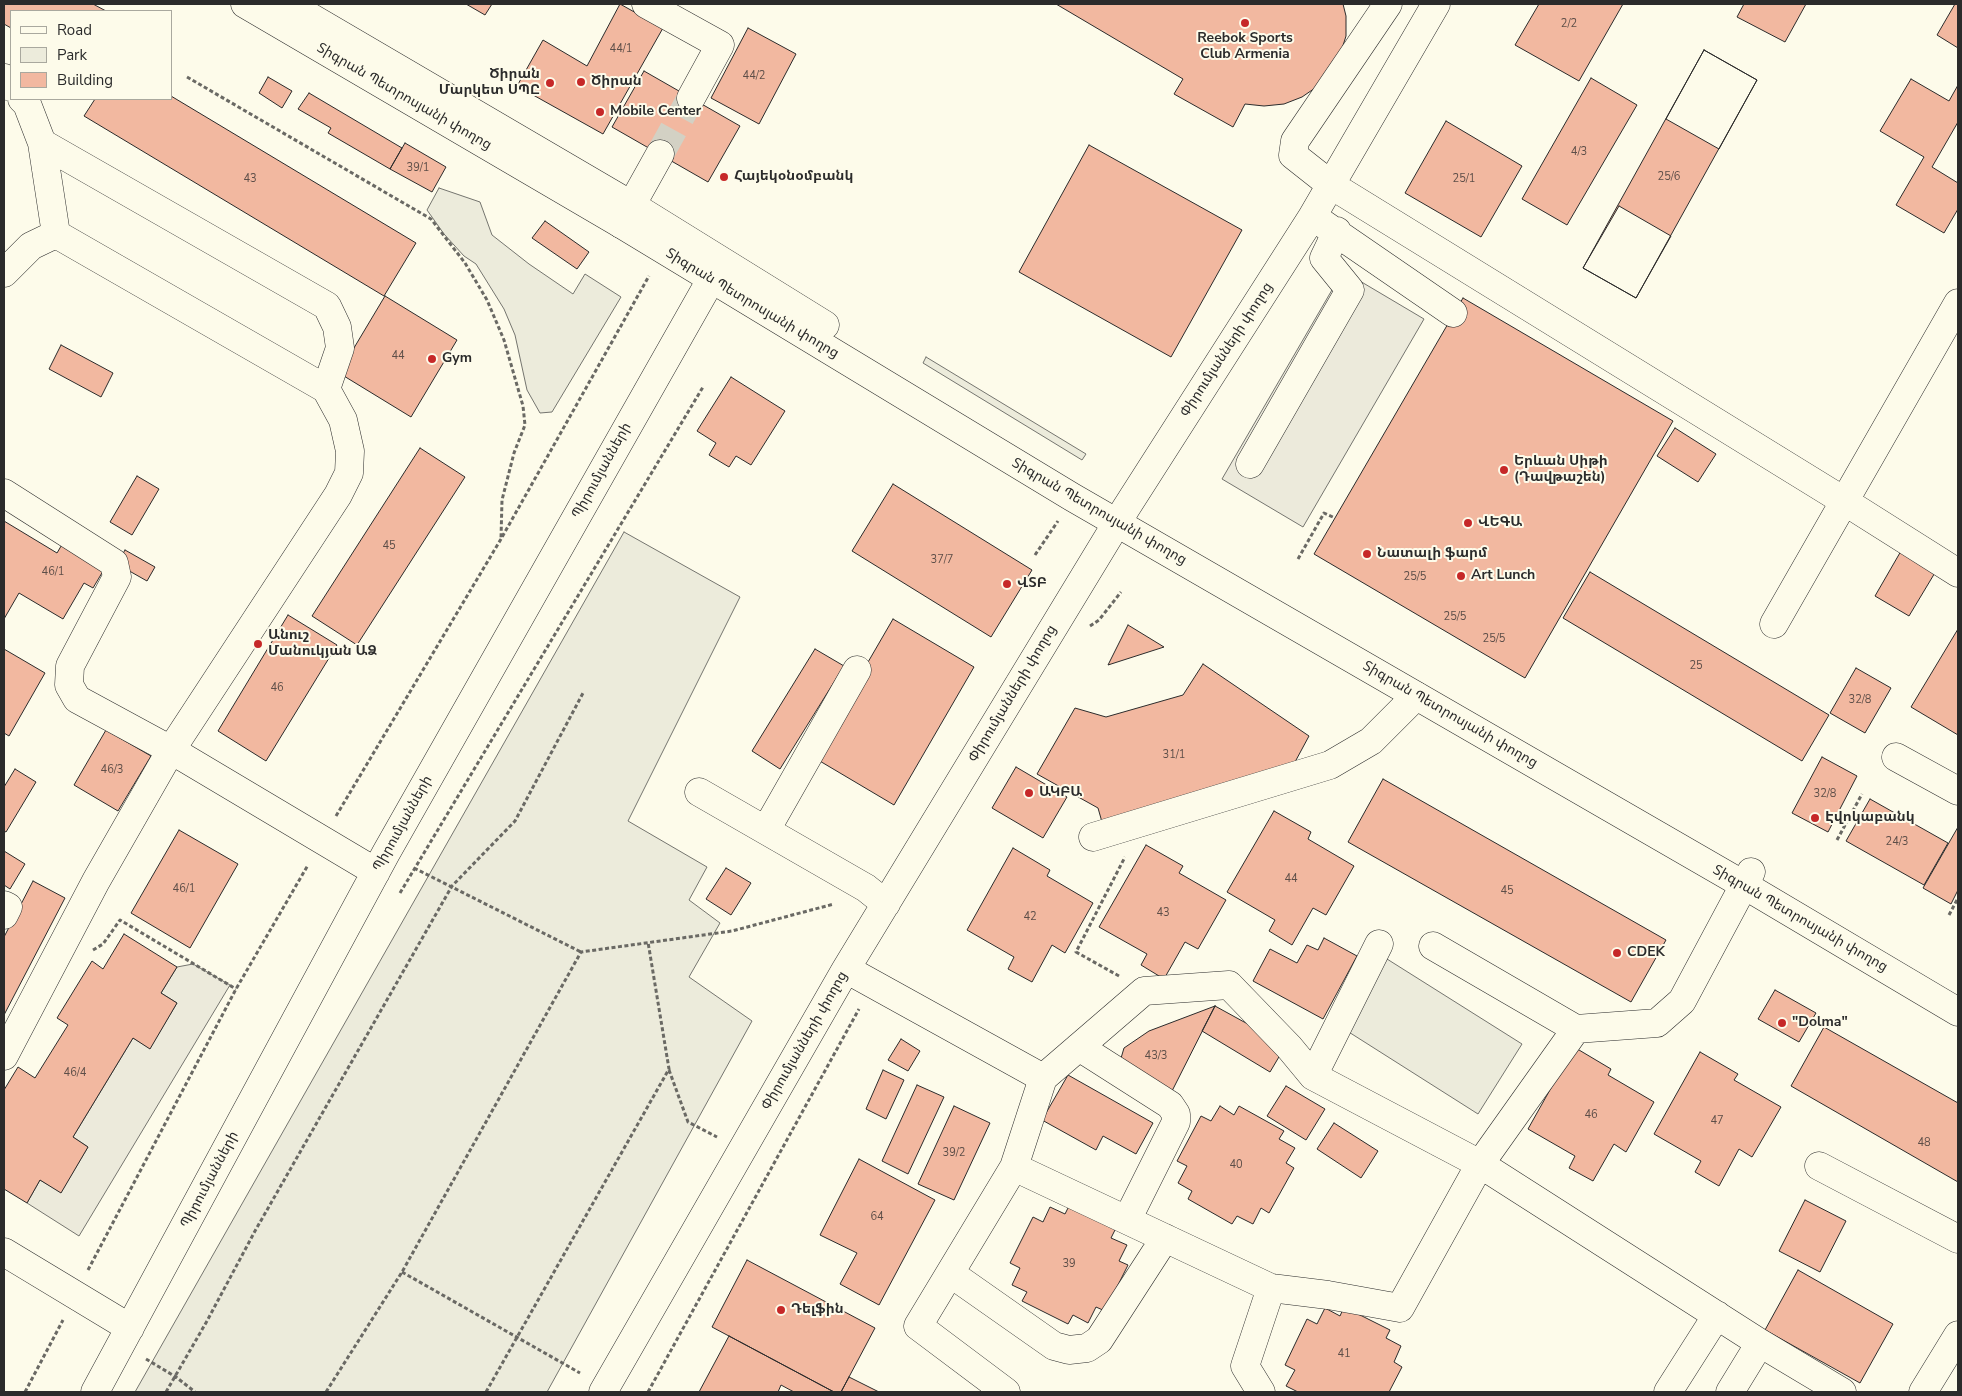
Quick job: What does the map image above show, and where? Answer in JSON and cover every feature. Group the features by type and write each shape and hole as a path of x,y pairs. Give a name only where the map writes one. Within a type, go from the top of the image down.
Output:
{"main road":[{"name":"Տիգրան Պետրոսյանի փողոց","path":"246,4 627,215"},
{"name":"Տիգրան Պետրոսյանի փողոց","path":"288,4 716,270 1416,696 1958,993"},
{"path":"646,4 720,45 690,98"},
{"path":"1388,4 1295,141 1293,155 1331,185 1958,573"},
{"name":"Փիրումյանների փողոց","path":"595,1384 1121,516 1312,217 1436,4"},
{"path":"23,100 27,104 42,143 56,234"},
{"path":"42,143 326,306 337,327 340,348 326,388"},
{"path":"627,215 660,154"},
{"path":"1312,217 1337,231 1453,312"},
{"path":"1250,464 1350,290 1324,258 1337,231"},
{"path":"4,273 32,246 56,234"},
{"path":"4,1056 96,881 171,750 338,495 349,474 350,451 343,420 326,388 56,234"},
{"name":"Պիրումյանների","path":"95,1392 376,872 716,270"},
{"path":"1774,624 1958,303"},
{"path":"4,492 114,563 117,577 70,666 69,685 77,699 171,750 376,872"},
{"name":"Տիգրան Պետրոսյանի փողոց","path":"1121,516 1747,879 1958,1012"},
{"path":"766,830 857,670"},
{"path":"1093,837 1330,764 1370,741 1416,696"},
{"path":"1896,756 1958,791"},
{"path":"699,792 866,888 886,904"},
{"path":"1433,946 1576,1029 1657,1023 1682,1001 1747,879"},
{"path":"4,905 8,907 4,916"},
{"path":"1313,1076 1379,944"},
{"path":"846,969 1042,1078"},
{"path":"1006,1392 918,1326 1014,1167 1042,1078 1144,990 1229,985 1313,1076 1480,1164 1717,1316 1842,1392"},
{"path":"1014,1167 1271,1288 1328,1295 1400,1308 1480,1164 1576,1029"},
{"path":"1079,1047 1170,1105 1176,1114 1176,1122 1127,1220"},
{"path":"1819,1166 1958,1239"},
{"path":"950,1274 1054,1346 1069,1350 1087,1348 1099,1340 1165,1238"},
{"path":"4,1252 130,1328"},
{"path":"1261,1392 1245,1366 1271,1288"},
{"path":"1668,1392 1717,1316"},
{"path":"1923,1392 1958,1335"},
{"path":"1730,1392 1760,1343"}],"path":[{"path":"187,77 431,219 464,263 488,300 504,340 522,406 525,425 514,453 502,500 502,539"},
{"path":"24,1392 236,989 322,840 502,539 649,276"},
{"path":"399,895 703,387"},
{"path":"1298,559 1324,513 1335,518"},
{"path":"1035,555 1058,520"},
{"path":"1099,620 1121,592"},
{"path":"166,1392 255,1231 452,886 515,821 583,693"},
{"path":"1837,840 1862,794"},
{"path":"1126,856 1076,952 1144,990"},
{"path":"414,868 581,952 732,931 842,902"},
{"path":"1949,915 1958,898"},
{"path":"87,953 103,944 120,920 236,989"},
{"path":"648,942 669,1069 688,1122 720,1139"},
{"path":"326,1392 402,1272 581,952"},
{"path":"486,1392 669,1069"},
{"path":"402,1272 518,1337 595,1384"},
{"path":"139,1356 176,1377 195,1392"}],"green space":[{"path":"439,188 480,202 492,235 529,264 573,294 585,274 621,297 552,412 540,413 527,390 515,335 504,309 476,264 464,256 444,234 427,210"},
{"path":"926,357 1086,454 1082,460 923,363"},
{"path":"624,532 740,597 628,821 707,867 689,900 720,923 689,977 752,1021 547,1392 135,1392"},
{"path":"1387,959 1522,1044 1478,1114 1344,1029"}],"shaded area":[{"path":"1343,271 1424,319 1303,527 1222,479"},
{"path":"193,964 230,985 79,1236 27,1203 40,1180 61,1192 88,1147 73,1137 133,1038 150,1048 177,1003 161,993 177,967"}],"building":[{"path":"4,4 93,4 104,10 10,10 10,27 4,24"},
{"path":"466,4 492,4 485,15"},
{"path":"620,4 663,28 603,134 517,86 543,40 587,66"},
{"path":"1056,4 1343,4 1346,16 1346,36 1340,55 1318,86 1302,97 1284,104 1264,106 1245,104 1233,127 1174,94 1183,79"},
{"path":"1539,4 1623,4 1579,81 1515,45"},
{"path":"1744,4 1806,4 1785,42 1737,17"},
{"path":"1955,4 1958,4 1958,48 1937,35"},
{"path":"748,28 796,54 759,124 711,98"},
{"path":"1704,50 1757,80 1636,298 1583,268"},
{"path":"1704,50 1757,80 1719,149 1666,119"},
{"path":"644,71 740,126 708,182 612,127"},
{"path":"268,77 292,91 282,108 259,93"},
{"path":"1591,78 1637,105 1567,225 1522,199"},
{"path":"1911,79 1949,101 1958,85 1958,122 1932,167 1958,183 1958,209 1944,233 1896,205 1924,157 1880,131"},
{"path":"309,93 402,148 390,169 328,133 331,128 298,109"},
{"path":"172,97 416,243 384,296 84,116 94,100 172,100"},
{"path":"1446,121 1522,166 1481,237 1405,193"},
{"path":"405,143 446,167 432,192 390,169"},
{"path":"1089,145 1242,230 1171,357 1019,272"},
{"path":"1619,206 1671,236 1636,298 1583,268"},
{"path":"545,221 589,252 577,269 532,238"},
{"path":"385,296 457,340 411,417 339,373"},
{"name":"Երևան Սիթի (Դավթաշեն)","path":"1463,298 1673,421 1525,678 1314,554"},
{"path":"61,345 113,373 101,397 49,369"},
{"path":"731,377 785,411 751,465 736,456 729,467 709,455 716,443 697,431"},
{"path":"1675,428 1716,454 1698,482 1657,456"},
{"path":"420,448 465,477 357,645 312,616"},
{"path":"137,476 159,489 132,535 110,522"},
{"path":"893,484 1032,570 991,637 852,551"},
{"path":"4,521 57,553 67,536 109,561 93,588 84,583 63,619 19,593 4,619"},
{"path":"125,550 155,567 147,581 117,564"},
{"path":"1901,551 1936,571 1909,616 1875,596"},
{"path":"1590,572 1829,715 1802,761 1563,618"},
{"path":"288,615 337,645 266,761 218,731"},
{"path":"893,619 974,667 894,805 813,757"},
{"path":"1128,625 1164,647 1108,665"},
{"path":"1958,629 1958,735 1911,707"},
{"path":"4,649 45,673 9,736 4,733"},
{"path":"815,649 844,666 780,769 752,751"},
{"path":"1203,664 1309,736 1288,775 1102,822 1098,808 1037,774 1075,708 1106,717 1183,695"},
{"path":"1856,668 1891,688 1865,733 1830,713"},
{"path":"106,730 151,756 118,811 74,785"},
{"path":"1822,757 1857,776 1828,832 1792,813"},
{"path":"1016,767 1067,797 1043,838 992,808"},
{"path":"15,769 36,782 6,832 4,831 4,787"},
{"path":"1383,779 1666,940 1631,1002 1348,842"},
{"path":"1870,799 1948,843 1924,885 1846,841"},
{"path":"1274,811 1311,832 1308,839 1354,866 1326,915 1313,908 1292,945 1269,931 1275,920 1227,892"},
{"path":"1958,827 1958,890 1951,904 1923,888"},
{"path":"179,830 238,864 190,948 131,913"},
{"path":"1146,845 1183,866 1179,873 1226,900 1198,949 1185,942 1164,979 1141,965 1147,954 1099,927"},
{"path":"1013,848 1050,870 1047,876 1093,903 1065,953 1052,945 1032,982 1008,969 1014,957 967,930"},
{"path":"4,851 25,864 10,889 4,885"},
{"path":"726,868 751,883 731,915 706,899"},
{"path":"33,881 65,898 4,1015 4,937"},
{"path":"124,934 177,967 161,993 177,1003 150,1049 133,1038 73,1137 88,1147 61,1193 40,1180 27,1203 4,1189 4,1090 18,1067 35,1078 68,1025 57,1018 92,961 103,969"},
{"path":"1324,938 1357,956 1323,1019 1253,981 1270,949 1297,963 1307,945 1318,950"},
{"path":"1775,990 1816,1013 1799,1042 1758,1019"},
{"path":"1215,1006 1286,1045 1270,1072 1202,1031"},
{"path":"1215,1006 1170,1095 1119,1065 1124,1048 1149,1031"},
{"path":"1824,1027 1958,1103 1958,1182 1791,1086"},
{"path":"901,1039 920,1051 908,1071 888,1060"},
{"path":"1574,1047 1611,1069 1608,1075 1654,1102 1626,1152 1614,1144 1593,1181 1569,1168 1575,1156 1528,1129"},
{"path":"1700,1052 1738,1074 1734,1080 1781,1107 1752,1157 1739,1149 1719,1186 1695,1172 1701,1161 1654,1134"},
{"path":"883,1070 904,1080 886,1119 866,1109"},
{"path":"1068,1075 1153,1123 1136,1154 1103,1136 1096,1150 1042,1120"},
{"path":"917,1085 944,1097 908,1174 882,1161"},
{"path":"1286,1086 1325,1109 1306,1140 1267,1116"},
{"path":"954,1106 990,1123 954,1200 918,1184"},
{"path":"1220,1106 1234,1115 1239,1106 1284,1131 1279,1139 1295,1148 1286,1163 1294,1168 1269,1213 1261,1208 1253,1224 1237,1216 1232,1224 1188,1199 1192,1191 1178,1183 1187,1166 1177,1161 1201,1116 1211,1121"},
{"path":"1334,1123 1378,1151 1361,1178 1317,1149"},
{"path":"859,1159 935,1200 879,1305 840,1284 857,1253 820,1235"},
{"path":"1805,1200 1846,1221 1820,1272 1779,1251"},
{"path":"1069,1206 1116,1228 1111,1238 1127,1245 1119,1261 1128,1265 1105,1311 1096,1307 1088,1323 1073,1315 1068,1324 1022,1301 1027,1292 1012,1285 1020,1268 1010,1263 1033,1217 1043,1222 1050,1207 1065,1214"},
{"name":"Դելֆին","path":"747,1260 875,1328 841,1392 834,1392 712,1327"},
{"path":"1798,1270 1893,1324 1860,1383 1765,1330"},
{"path":"1344,1307 1390,1330 1386,1338 1401,1346 1394,1362 1402,1367 1389,1392 1298,1392 1286,1386 1295,1370 1285,1365 1307,1319 1317,1324 1325,1308 1340,1316"},
{"path":"729,1336 834,1392 794,1392 781,1385 778,1392 699,1392"},
{"path":"849,1377 879,1392 841,1392"}],"tunnel":[{"path":"660,154 691,98"}],"place":[{"name":"Reebok Sports Club Armenia","path":"1245,23"},
{"name":"Ծիրան","path":"581,82"},
{"name":"Ծիրան Մարկետ ՍՊԸ","path":"550,83"},
{"name":"Mobile Center","path":"600,112"},
{"name":"Հայեկօնօմբանկ","path":"724,177"},
{"name":"Gym","path":"432,359"},
{"name":"Երևան Սիթի (Դավթաշեն)","path":"1504,470"},
{"name":"ՎԵԳԱ","path":"1468,523"},
{"name":"Նատալի ֆարմ","path":"1367,554"},
{"name":"Art Lunch","path":"1461,576"},
{"name":"ՎՏԲ","path":"1007,584"},
{"name":"Անուշ Մանուկյան ԱՁ","path":"258,644"},
{"name":"ԱԿԲԱ","path":"1029,793"},
{"name":"Էվոկաբանկ","path":"1815,818"},
{"name":"CDEK","path":"1617,953"},
{"name":"\"Dolma\"","path":"1782,1023"},
{"name":"Դելֆին","path":"781,1310"}]}
